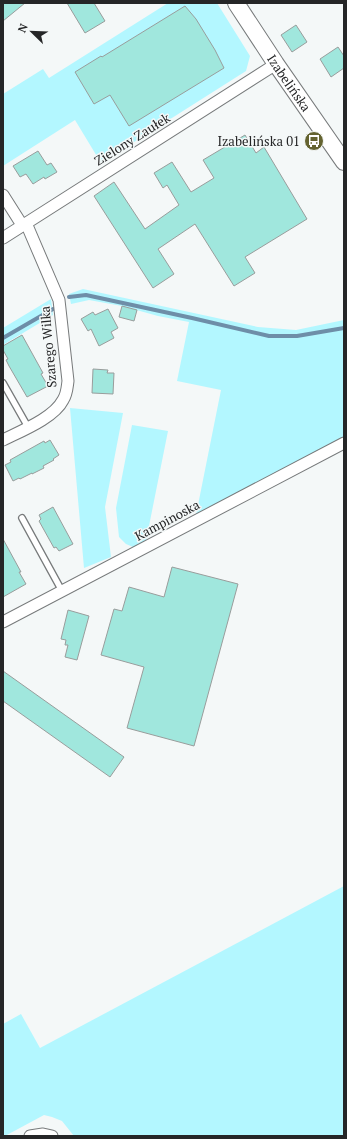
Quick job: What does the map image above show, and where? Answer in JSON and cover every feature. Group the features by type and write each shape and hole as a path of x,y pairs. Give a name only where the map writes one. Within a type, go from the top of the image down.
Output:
{"street":[{"name":"Izabelińska","path":"236,3 344,162"},
{"name":"Zielony Zaułek","path":"3,238 276,64"},
{"name":"Szarego Wilka","path":"3,195 24,224 59,300 68,381 64,400 58,407 42,419 3,440"},
{"name":"Kampinoska","path":"3,622 344,443"},
{"path":"31,1135 43,1134 52,1136"}],"lane":[{"path":"3,383 28,427"},
{"path":"22,518 62,590"}],"shaded area":[{"path":"168,3 217,3 250,56 246,71 101,163 75,120 3,166 3,94 43,69 49,78"},
{"path":"83,289 258,327 296,330 344,320 344,437 196,515 221,390 177,381 189,322 158,316 122,306 89,300 71,304 69,294"},
{"path":"51,299 53,315 3,345 3,328"},
{"path":"70,408 123,413 105,507 111,557 84,568"},
{"path":"132,425 168,431 146,541 133,547 126,544 119,537 116,508"},
{"path":"344,886 344,1136 74,1136 62,1121 44,1115 3,1136 3,1024 21,1014 40,1048"}],"building":[{"path":"3,3 25,3 3,21"},
{"path":"67,3 94,3 105,21 85,33"},
{"path":"185,6 196,19 224,68 129,126 110,95 94,104 75,72"},
{"path":"296,25 307,42 292,52 281,35"},
{"path":"338,47 344,56 344,68 331,77 320,59"},
{"path":"245,135 256,153 264,147 307,219 245,257 255,273 234,286 195,224 158,249 174,274 153,288 94,196 114,182 145,229 179,205 167,185 163,188 154,173 172,162 191,192 214,178 203,160"},
{"path":"38,151 47,165 51,163 57,172 45,179 44,177 33,184 26,174 20,177 13,166"},
{"path":"122,306 137,310 134,321 119,317"},
{"path":"108,309 118,328 111,332 114,338 99,346 91,329 88,331 81,319 93,312 95,315"},
{"path":"22,335 43,373 41,374 48,386 27,397 9,366 6,360 8,359 3,350 3,346"},
{"path":"93,369 108,370 107,373 114,373 113,394 92,393"},
{"path":"50,440 59,455 53,459 54,460 43,466 44,468 13,481 5,465 11,462 10,460 44,441 45,443"},
{"path":"53,507 73,544 59,551 56,547 54,548 39,521 41,519 39,515"},
{"path":"3,539 26,584 3,597"},
{"path":"172,567 238,584 194,746 127,728 144,667 101,655 114,609 122,611 129,587 164,597"},
{"path":"68,610 89,616 77,660 65,657 68,645 65,645 66,640 61,639"},
{"path":"3,671 124,757 110,777 3,701"}],"waterway":[{"path":"69,297 86,295 269,336 297,336 344,328"},
{"path":"3,338 53,309"}],"place":[{"name":"Izabelińska 01","path":"314,141"}]}
